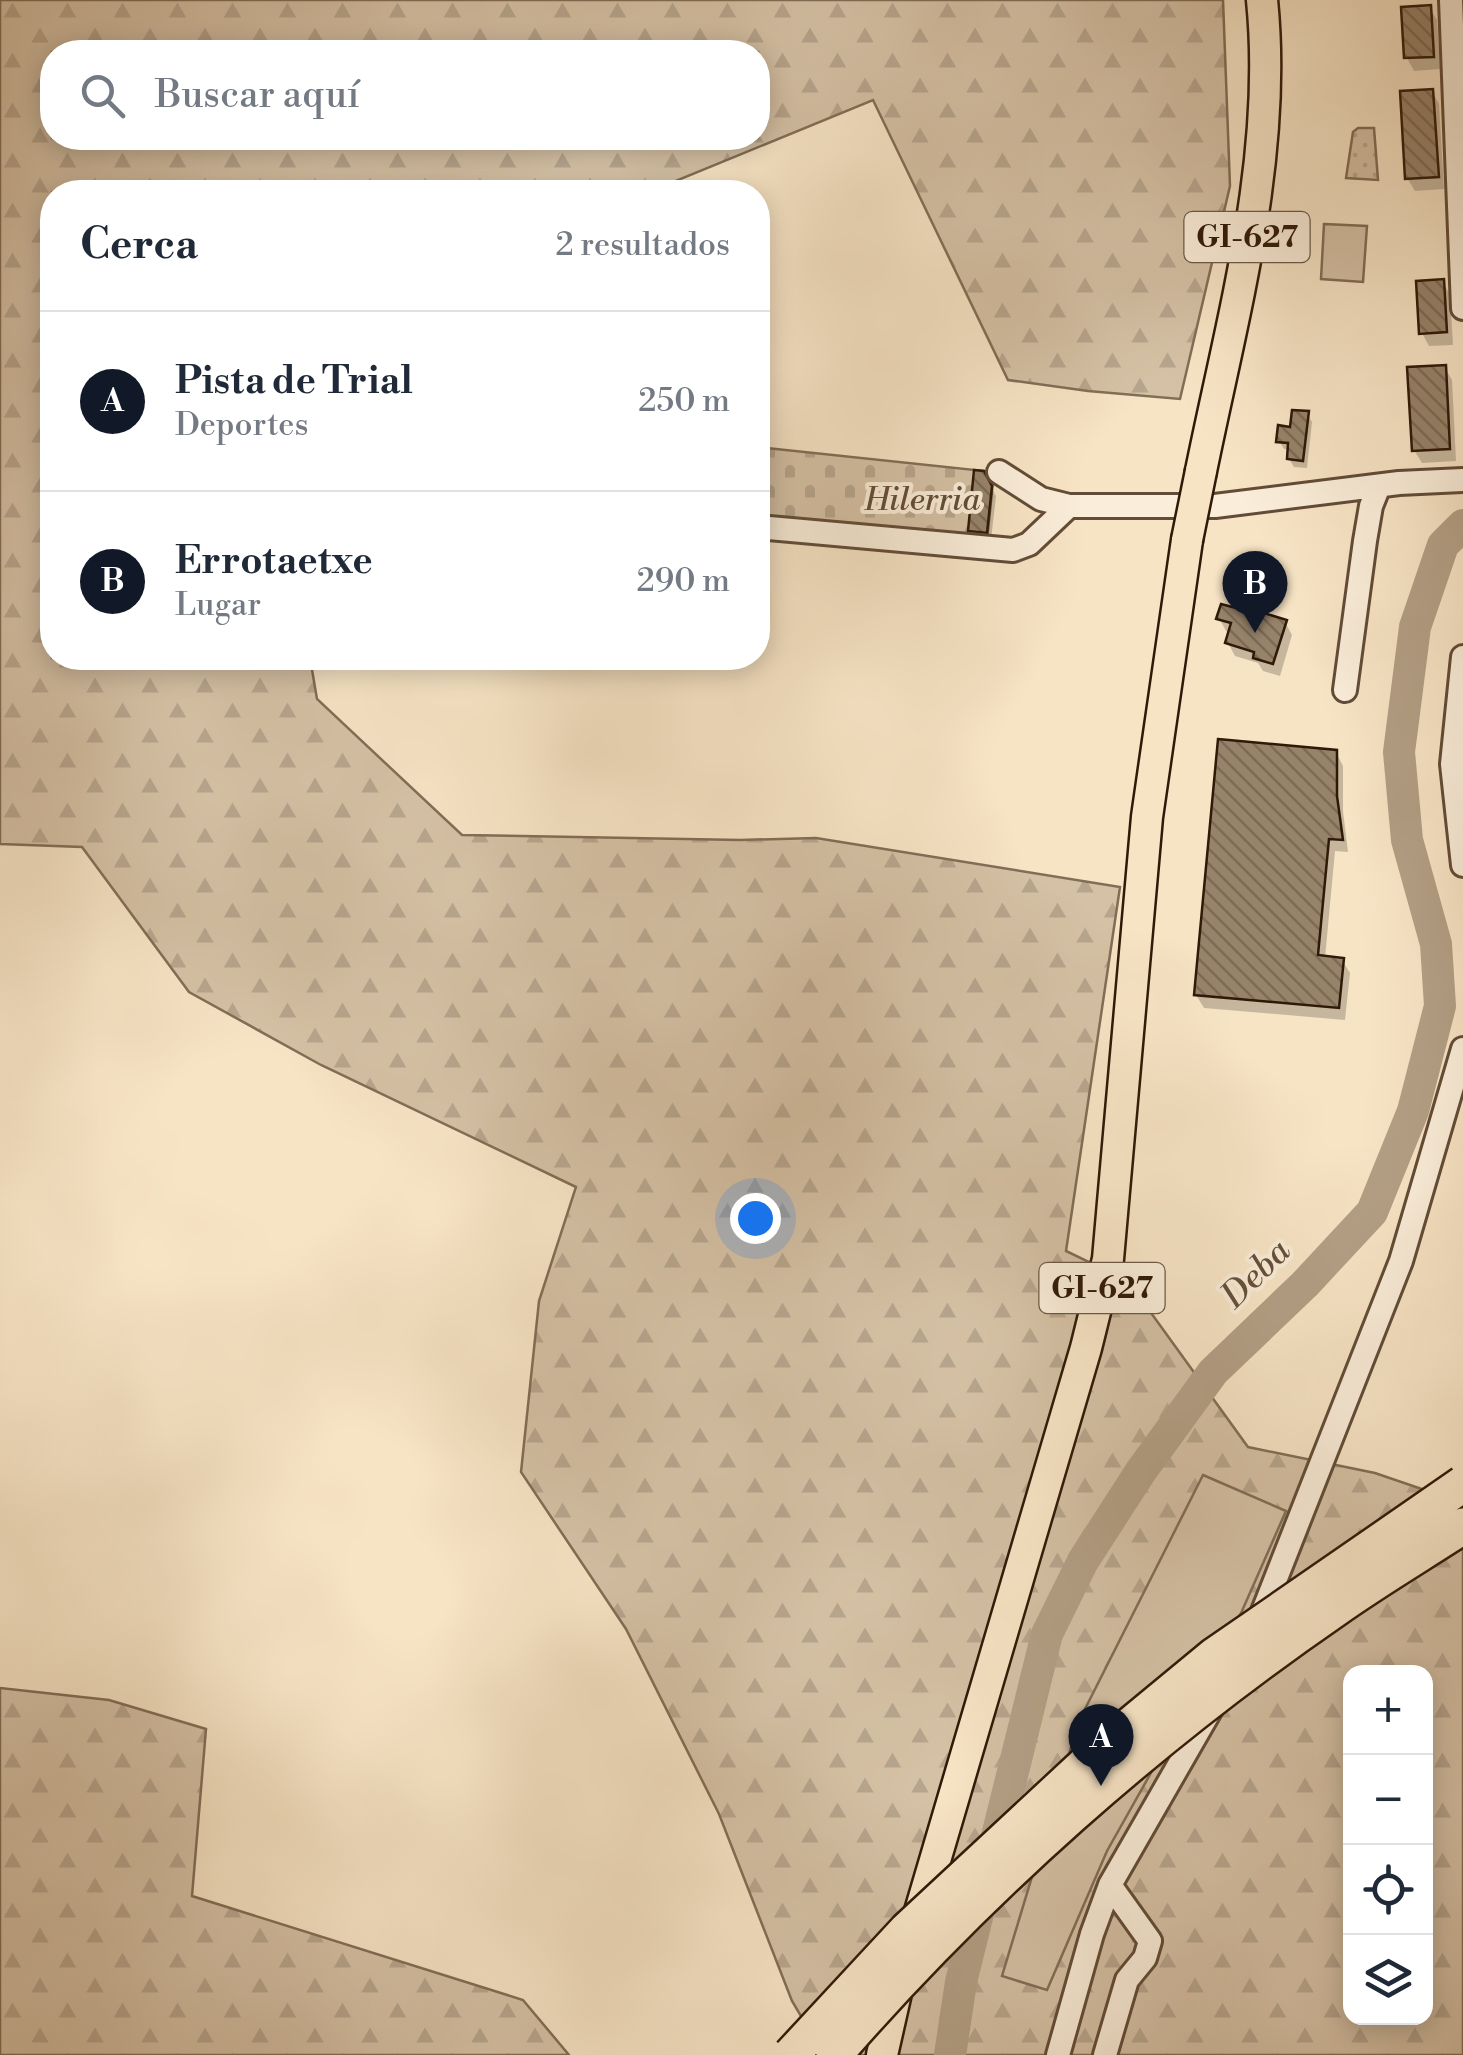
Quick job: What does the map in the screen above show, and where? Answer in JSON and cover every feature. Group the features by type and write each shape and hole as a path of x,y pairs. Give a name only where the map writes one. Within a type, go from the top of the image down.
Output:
{"highway":[{"path":"791,2055 907,1930 1105,1746 1214,1656 1463,1484"},
{"path":"834,2055 957,1925 1027,1857 1130,1767 1334,1609 1463,1526"}],"main road":[{"name":"GI-627","path":"882,2055 890,2011 1086,1348 1108,1259 1148,817 1187,540 1256,195 1265,69 1262,0"}],"street":[{"path":"1451,0 1463,308"},
{"path":"999,472 1040,500 1069,506 1215,506 1463,480"},
{"path":"1345,690 1365,541 1379,486"},
{"path":"770,528 1013,550 1029,544 1069,506"},
{"path":"1463,657 1452,764 1463,864"},
{"path":"1058,2055 1110,1885 1238,1664 1272,1594 1400,1261 1463,1049"},
{"path":"1104,2055 1127,1980 1145,1958 1150,1942 1110,1885"}],"green space":[{"path":"0,0 1223,0 1230,186 1180,399 1008,380 873,100 770,142 770,40 40,40 40,150 751,150 678,180 40,180 40,670 312,670 317,699 462,835 816,838 1120,887 1066,1251 1128,1281 1248,1447 1375,1473 1463,1503 1463,2055 824,2055 792,2001 719,1814 626,1629 521,1472 539,1301 576,1187 321,1065 189,992 82,847 0,844"},
{"path":"1374,128 1378,180 1346,178 1353,132"},
{"path":"1324,224 1367,226 1363,282 1321,279"},
{"name":"Hilerria","path":"770,448 994,472 987,540 770,517"},
{"path":"1203,1475 1286,1511 1242,1611 1107,1851 1047,1990 1002,1976 1079,1721"},
{"path":"0,1688 109,1700 206,1729 192,1896 523,2000 569,2055 0,2055"}],"building":[{"path":"1431,5 1434,57 1404,58 1401,7"},
{"path":"1433,89 1439,177 1405,179 1400,91"},
{"path":"1444,279 1447,332 1419,334 1416,281"},
{"path":"1446,365 1450,449 1412,451 1407,367"},
{"path":"1292,410 1309,411 1303,461 1287,459 1288,443 1276,442 1278,425 1290,427"},
{"path":"974,470 984,471 992,486 987,533 968,531"},
{"path":"1221,604 1287,620 1273,664 1253,658 1254,652 1225,643 1231,623 1216,619"},
{"path":"1218,739 1337,750 1337,796 1343,840 1329,839 1318,955 1344,958 1339,1008 1194,995"}],"waterway":[{"name":"Deba","path":"950,2055 961,1982 1047,1634 1083,1561 1141,1471 1213,1372 1305,1284 1372,1212 1413,1111 1440,1006 1436,944 1407,840 1399,752 1415,627 1443,545 1463,525"}],"place":[{"name":"Errotaetxe","path":"1255,633"},
{"name":"Pista de Trial","path":"1101,1786"}]}
